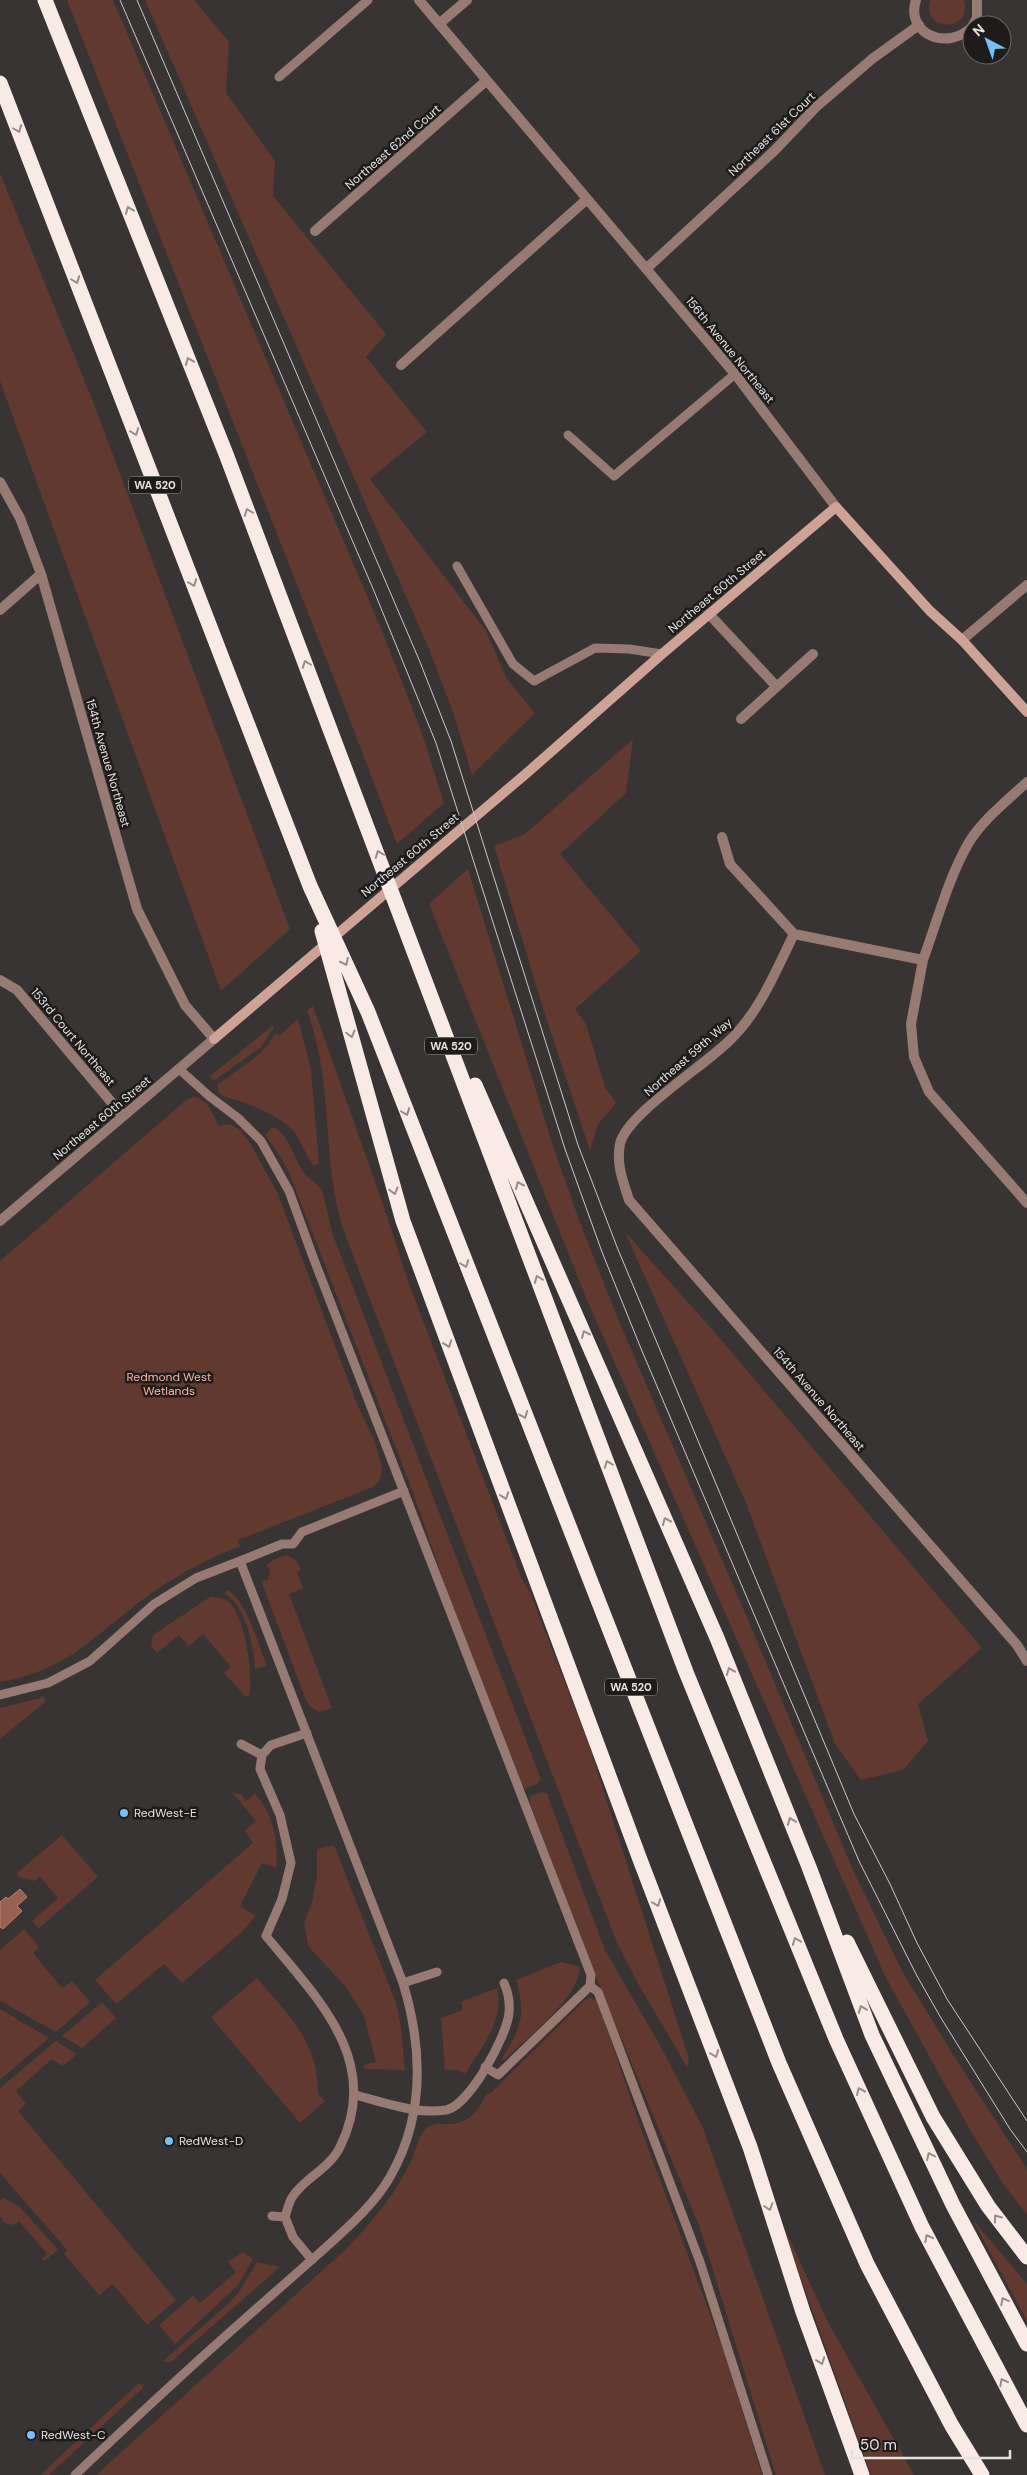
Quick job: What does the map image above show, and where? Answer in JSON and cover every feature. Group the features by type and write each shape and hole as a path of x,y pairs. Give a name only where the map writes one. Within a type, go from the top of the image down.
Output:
{"highway":[{"name":"WA 520","path":"45,0 226,454 686,1672 836,2039 922,2228 1027,2425"},
{"name":"WA 520","path":"0,83 310,886 368,1012 778,2062 867,2264 952,2426 982,2475"},
{"path":"310,886 403,1221 639,1857 750,2146 803,2312 862,2475"},
{"path":"408,932 717,1638 810,1866 872,2035 953,2205 1027,2344"},
{"path":"810,1866 933,2117 959,2163 988,2206 1027,2257"}],"street":[{"name":"156th Avenue Northeast","path":"419,0 586,200 647,268 735,374 836,507 930,611 962,640 1027,712"},
{"path":"439,24 468,0"},
{"path":"916,0 915,15 919,25 935,38 955,39 962,34"},
{"path":"977,0 977,15"},
{"name":"Northeast 61st Court","path":"647,268 774,151 816,107 872,58 919,25"},
{"name":"Northeast 62nd Court","path":"315,231 486,81"},
{"path":"401,365 586,200"},
{"name":"154th Avenue Northeast","path":"0,482 20,518 42,574 137,909 185,1004 214,1039"},
{"name":"Northeast 60th Street","path":"0,1222 836,507"},
{"path":"0,610 42,574"},
{"path":"962,640 1027,585"},
{"path":"709,614 776,686"},
{"path":"741,719 813,654"},
{"path":"1027,782 994,813 968,843 950,884 923,960 911,1024 914,1057 929,1092 1027,1202"},
{"path":"722,837 730,864 794,934 923,960"},
{"name":"Northeast 59th Way","path":"620,1142 633,1122 732,1039 754,1013 794,934"},
{"name":"153rd Court Northeast","path":"0,980 17,990 123,1116"},
{"name":"154th Avenue Northeast","path":"620,1142 618,1166 628,1200 1017,1645 1027,1661"}],"lane":[{"path":"279,77 368,0"},
{"path":"568,435 614,476 735,374"},
{"path":"457,566 513,664 534,681 595,648 629,649 662,654"},
{"path":"180,1069 209,1096 238,1118 261,1141 289,1191 312,1258 591,1975 590,1986 498,2075 485,2067"},
{"path":"0,1696 48,1683 90,1660 154,1604 196,1578 282,1544 293,1544 302,1532 404,1491"},
{"path":"75,2475 210,2349 356,2220 390,2177 409,2131 415,2109 418,2064 416,2035 403,1984 240,1561"},
{"path":"307,1733 271,1745 262,1755 260,1769 280,1815 291,1863 282,1899 266,1936 314,1994 338,2027 351,2060 355,2095 354,2107 340,2148 320,2172 293,2196 285,2217 293,2237 312,2260"},
{"path":"241,1744 262,1755"},
{"path":"403,1984 437,1972"},
{"path":"355,2095 415,2109 447,2110 463,2100 497,2047 509,2014 508,1994 504,1983"},
{"path":"590,1986 598,1992 700,2262 768,2475"},
{"path":"272,2216 285,2217"}],"green space":[{"path":"67,0 113,0 382,631 422,733 444,803 397,844 340,694"},
{"path":"145,0 194,0 229,42 226,93 275,161 273,196 386,334 366,357 427,432 370,479 486,631 507,679 535,713 472,775 453,712 429,649"},
{"path":"930,0 964,0 965,11 961,19 955,23 947,25 939,23 933,19 929,11"},
{"path":"0,173 92,399 290,929 221,991 0,381"},
{"path":"633,739 626,793 560,854 641,951 575,1009 586,1024 605,1087 616,1103 598,1124 590,1151 542,1005 494,846 525,834"},
{"path":"468,869 554,1149 581,1225 618,1319 749,1622 853,1870 903,1973 1027,2169 1027,2215 1002,2182 969,2128 886,1978 587,1300 429,904"},
{"path":"313,1006 409,1284 523,1582 530,1592 589,1745 689,2059 687,2067 640,1987 617,1943 343,1229 332,1175 321,1065 307,1011"},
{"path":"298,1019 311,1070 319,1163 314,1166 297,1136 281,1120 241,1101 223,1096 219,1093 217,1085 263,1050 275,1034 280,1035"},
{"path":"272,1026 274,1028 261,1047 214,1081 210,1076"},
{"name":"Redmond West Wetlands","path":"193,1097 206,1103 219,1126 230,1124 240,1130 250,1143 277,1192 357,1404 376,1445 382,1468 380,1480 373,1487 238,1540 240,1546 203,1562 168,1582 79,1650 44,1669 23,1677 0,1682 0,1261 185,1101"},
{"path":"273,1127 284,1136 305,1174 322,1190 333,1235 541,1779 537,1784 525,1789 521,1783 451,1602 411,1487 290,1175 280,1156 265,1135"},
{"path":"625,1232 711,1328 982,1648 918,1704 928,1741 903,1770 861,1780 835,1744 746,1503"},
{"path":"286,1555 296,1560 301,1570 297,1572 303,1588 289,1594 332,1708 320,1712 310,1707 306,1700 263,1586 262,1581 268,1580 270,1570 266,1566 273,1560"},
{"path":"226,1590 240,1602 246,1612 267,1666 255,1669 253,1649 243,1616 232,1599 225,1594"},
{"path":"210,1597 226,1600 233,1606 238,1617 243,1630 249,1660 249,1696 245,1696 224,1673 231,1667 203,1634 189,1646 179,1635 157,1653 151,1647 153,1635"},
{"path":"44,1697 45,1702 0,1739 0,1708"},
{"path":"232,1792 242,1795 246,1801 255,1794 261,1801 270,1819 277,1849 276,1868 262,1863 240,1906 256,1916 242,1932 182,1983 164,1964 116,2004 95,1980 253,1843 245,1831 256,1821"},
{"path":"542,1792 547,1794 605,1950 661,2047 703,2128 825,2475 776,2475 700,2228 604,1997 529,1801 531,1796"},
{"path":"62,1835 98,1877 39,1928 32,1921 58,1898 40,1877 34,1881 17,1876 18,1872"},
{"path":"334,1845 396,2003 401,2027 405,2070 364,2069 364,2065 376,2062 364,2016 346,1987 308,1946 304,1922 312,1903 317,1876 317,1849"},
{"path":"24,1929 39,1947 33,1953 62,1988 72,1981 90,2002 56,2032 0,2001 0,1950"},
{"path":"561,1962 580,1967 571,1992 537,2030 504,2060 501,2060 520,2022 521,2004 516,1980"},
{"path":"257,1978 300,2030 313,2059 317,2075 318,2094 325,2101 300,2123 211,2017"},
{"path":"497,1988 499,2000 495,2022 478,2054 465,2074 458,2070 445,2070 441,2018 463,2010 461,2002"},
{"path":"586,1999 596,2000 599,2006 644,2137 724,2352 762,2475 96,2475 344,2251 390,2198 405,2174 420,2138 428,2127 437,2124 454,2124 466,2120 479,2107 486,2095 491,2093"},
{"path":"102,2002 116,2018 82,2048 62,2036"},
{"path":"0,2009 49,2038 0,2080"},
{"path":"56,2041 77,2054 63,2066 52,2059 16,2091 26,2104 18,2111 176,2300 147,2325 113,2284 99,2295 64,2254 67,2250 0,2173 0,2088"},
{"path":"3,2198 20,2207 58,2250 44,2261 42,2259 47,2254 19,2221 13,2225 5,2223 0,2217 0,2200"},
{"path":"779,2217 829,2324 914,2475 871,2475"},
{"path":"972,2219 1027,2284 1027,2321"},
{"path":"243,2252 253,2259 238,2285 175,2344 159,2325 193,2296 200,2303 236,2272 228,2262"},
{"path":"257,2262 280,2267 171,2362 162,2362 229,2303 239,2292"},
{"path":"139,2383 141,2385 144,2383 143,2388 49,2475 40,2475"}],"shaded area":[{"path":"20,1889 27,1897 17,1906 22,1911 3,1929 0,1927 0,1902 6,1897 8,1899"}],"tram line":[{"path":"120,0 374,591 436,743 565,1149 602,1252 642,1351 859,1861 917,1976 941,2018 1010,2129 1027,2152"},
{"path":"137,0 420,662 451,741 578,1145 617,1247 854,1814 890,1884 917,1943 947,1999 1027,2121"}],"place":[{"name":"RedWest-E","path":"124,1813"},
{"name":"RedWest-D","path":"169,2141"},
{"name":"RedWest-C","path":"31,2435"}]}
